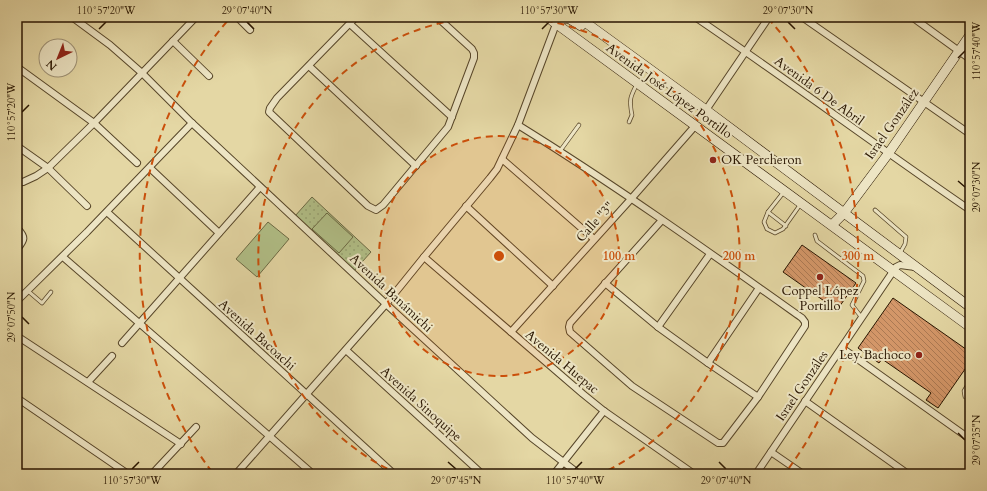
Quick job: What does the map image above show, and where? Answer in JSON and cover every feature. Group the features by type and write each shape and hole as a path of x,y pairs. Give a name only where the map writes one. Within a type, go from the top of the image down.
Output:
{"main road":[{"name":"Avenida José López Portillo","path":"547,17 801,204 832,225 970,328"},
{"name":"Avenida José López Portillo","path":"578,17 706,110 970,307"},
{"path":"556,24 564,18 571,19 603,41 624,51"},
{"name":"Israel González","path":"832,225 844,213 888,154 970,35"},
{"path":"17,470 22,474"}],"street":[{"name":"Avenida Banámichi","path":"72,17 110,45 142,72 192,124 386,304 532,438 579,474"},
{"path":"17,183 36,176 48,168 94,123 196,17"},
{"path":"236,17 250,30"},
{"path":"356,17 277,98 272,104 269,112 368,206 376,210 380,208 444,133 452,117 474,58 472,49 437,17"},
{"name":"Avenida 6 De Abril","path":"695,17 746,51 888,154 970,210"},
{"path":"706,110 769,17"},
{"path":"802,17 970,134"},
{"path":"912,17 970,59"},
{"path":"350,24 452,117"},
{"path":"236,474 386,304 490,178 502,159 518,125 556,24"},
{"path":"173,41 209,76"},
{"path":"309,66 416,166"},
{"path":"17,67 94,123 137,163"},
{"path":"17,301 63,257 192,124"},
{"path":"518,125 560,151 662,220 802,318 805,322 805,326 758,397 726,441 721,444 632,386 570,332 570,323 662,220"},
{"name":"Calle \"3\"","path":"511,332 695,126"},
{"path":"17,146 48,168 86,206"},
{"path":"502,159 594,239"},
{"path":"150,168 218,233"},
{"path":"122,343 260,187"},
{"path":"466,206 553,286"},
{"name":"Avenida Bacoachi","path":"107,212 394,474"},
{"path":"17,228 22,234 23,242 17,248"},
{"path":"658,327 710,254"},
{"path":"63,257 313,474"},
{"name":"Avenida Huepac","path":"424,257 604,411 694,474"},
{"path":"893,270 900,265 915,267"},
{"name":"Israel Gonzáles","path":"756,474 893,270"},
{"path":"605,283 658,327 758,397"},
{"path":"708,363 759,288"},
{"path":"17,336 181,444"},
{"path":"842,348 970,439"},
{"name":"Avenida Sinoquipe","path":"346,350 482,474"},
{"path":"88,382 112,356"},
{"path":"17,398 128,474"},
{"path":"805,401 908,474"},
{"path":"554,474 604,411"},
{"path":"152,474 196,427"},
{"path":"771,452 803,474"}],"lane":[{"path":"629,122 632,115 630,108 630,97 637,84"},
{"path":"560,151 579,125"},
{"path":"784,191 768,212 764,222 767,229 775,233 783,229 801,204"},
{"path":"875,210 906,237 905,244 900,255"},
{"path":"768,212 786,226"},
{"path":"815,235 817,241 863,276 864,281 852,305 862,318"},
{"path":"28,291 42,303 51,292"},
{"path":"970,381 964,391 965,397 970,399"}],"green space":[{"path":"312,197 371,252 354,271 295,216"},
{"path":"327,213 353,237 339,253 312,229"},
{"path":"268,222 289,239 257,277 236,259"}],"building":[{"name":"Coppel López Portillo","path":"802,245 856,283 837,310 783,272"},
{"name":"Ley Bachoco","path":"893,298 970,352 970,362 938,408 926,400 931,393 882,359 879,363 858,348"}],"place":[{"name":"OK Percheron","path":"713,160"},
{"name":"Coppel López Portillo","path":"820,277"},
{"name":"Ley Bachoco","path":"919,355"}]}
